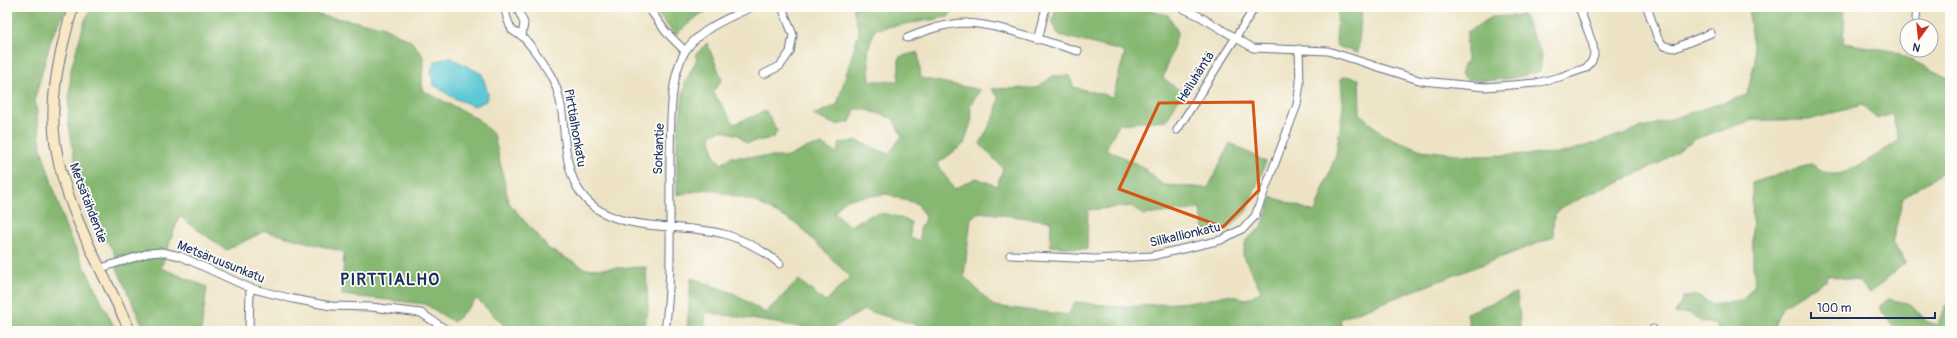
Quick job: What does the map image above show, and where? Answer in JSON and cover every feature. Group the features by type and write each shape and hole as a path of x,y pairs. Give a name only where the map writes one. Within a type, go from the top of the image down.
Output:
{"main road":[{"name":"Metsätähdentie","path":"73,7 61,44 53,112 54,141 62,179 130,331"}],"street":[{"name":"Pirttialhonkatu","path":"506,7 505,11 513,31 522,36 550,75 559,95 568,167 577,187 586,200 601,212 613,218 640,224 699,229 741,240 758,248 780,264"},
{"path":"516,7 524,24 522,36"},
{"path":"648,7 666,32 685,51"},
{"name":"Sorkantie","path":"665,331 669,280 673,104 676,78 685,51 694,40 728,18 752,7"},
{"path":"764,74 780,66 790,52 793,35 782,7"},
{"path":"1038,40 1046,7"},
{"path":"1180,7 1253,48 1300,49 1339,53 1403,76 1442,84 1491,87 1560,78 1586,68 1592,61 1594,54 1593,45 1579,7"},
{"name":"Heiluhäntä","path":"1177,130 1255,7"},
{"path":"1647,7 1658,39 1664,46 1675,48 1711,32"},
{"path":"1916,18 1917,7"},
{"path":"907,38 926,30 965,23 982,25 1078,51"},
{"name":"Silikallionkatu","path":"1010,255 1095,259 1152,256 1222,240 1244,228 1256,216 1297,105 1300,83 1300,49"},
{"name":"Metsäruusunkatu","path":"101,268 149,253 162,252 180,256 250,288 293,299 331,306 371,307 421,312 448,331"},
{"path":"249,331 250,288"}],"highlighted area":[{"path":"1253,102 1259,190 1223,227 1119,189 1159,103"}],"green space":[{"path":"7,7 68,7 52,36 35,98 41,148 66,229 116,331 7,331"},
{"path":"92,7 271,7 382,26 411,41 423,56 422,90 478,119 494,135 509,203 549,249 586,269 646,267 648,311 644,331 619,331 611,325 607,331 510,331 477,299 454,322 425,304 342,295 344,252 265,231 226,250 179,216 161,268 207,287 201,331 145,331 116,266 116,259 113,250 102,235 76,166 68,120 71,69 85,20"},
{"path":"652,7 714,7 699,15 675,35"},
{"path":"853,7 955,7 948,17 875,29 868,50 870,81 899,81 899,57 918,52 921,78 980,90 970,105 972,119 964,144 937,164 954,189 976,178 997,186 1003,168 980,144 995,115 999,98 991,89 1036,88 1053,76 1070,76 1073,87 1113,97 1125,52 1059,35 1052,24 1056,7 1133,7 1168,15 1178,32 1163,78 1182,92 1167,120 1119,124 1106,149 1141,166 1163,185 1208,188 1230,143 1266,162 1246,212 1228,229 1205,233 1200,209 1143,215 1132,206 1088,210 1087,249 1050,246 1051,221 980,212 971,218 964,276 994,306 1068,315 1075,302 1123,307 1202,301 1226,295 1247,299 1261,291 1243,255 1246,240 1262,227 1272,197 1315,212 1336,154 1343,107 1341,79 1345,76 1359,79 1360,114 1384,135 1421,150 1477,156 1563,153 1747,95 1755,60 1748,7 1845,7 1843,43 1893,51 1899,54 1899,58 1907,58 1950,79 1950,168 1903,198 1892,243 1906,262 1870,293 1858,281 1827,275 1826,281 1815,286 1783,306 1773,331 1718,331 1717,325 1703,322 1689,313 1675,314 1683,297 1697,296 1713,305 1744,299 1755,284 1753,265 1752,183 1811,164 1830,174 1848,171 1899,140 1892,114 1877,119 1862,105 1809,120 1753,120 1695,139 1660,163 1564,206 1555,216 1553,227 1554,237 1340,319 1342,331 938,331 864,310 827,331 706,312 704,331 687,331 691,278 735,294 765,313 799,280 825,302 850,277 797,224 754,201 707,189 677,195 677,137 685,83 697,59 695,55 707,43 722,79 713,92 734,124 766,111 777,131 773,138 746,143 738,135 721,130 710,135 715,157 722,164 730,157 788,157 808,147 822,145 837,153 840,143 857,141 889,154 902,136 892,118 864,109 855,109 850,122 836,125 813,115 837,105 859,32","holes":["887,194 918,204 926,219 920,227 920,241 910,238 911,222 886,214 874,214 850,226 834,213 845,199"]},
{"path":"1338,7 1362,7 1358,53 1337,46"},
{"path":"1523,15 1542,55 1540,71 1512,78 1495,80 1467,79 1461,74 1463,66 1467,61 1467,32 1492,17"},
{"path":"1516,293 1521,331 1470,331 1467,313"},
{"path":"1888,299 1911,304 1926,321 1937,325 1946,305 1950,305 1950,331 1896,331 1879,307"}],"water":[{"path":"449,57 482,74 488,94 486,101 474,106 454,98 434,85 431,72 434,62"}],"district":[{"name":"PIRTTIALHO","path":"390,279"}]}
